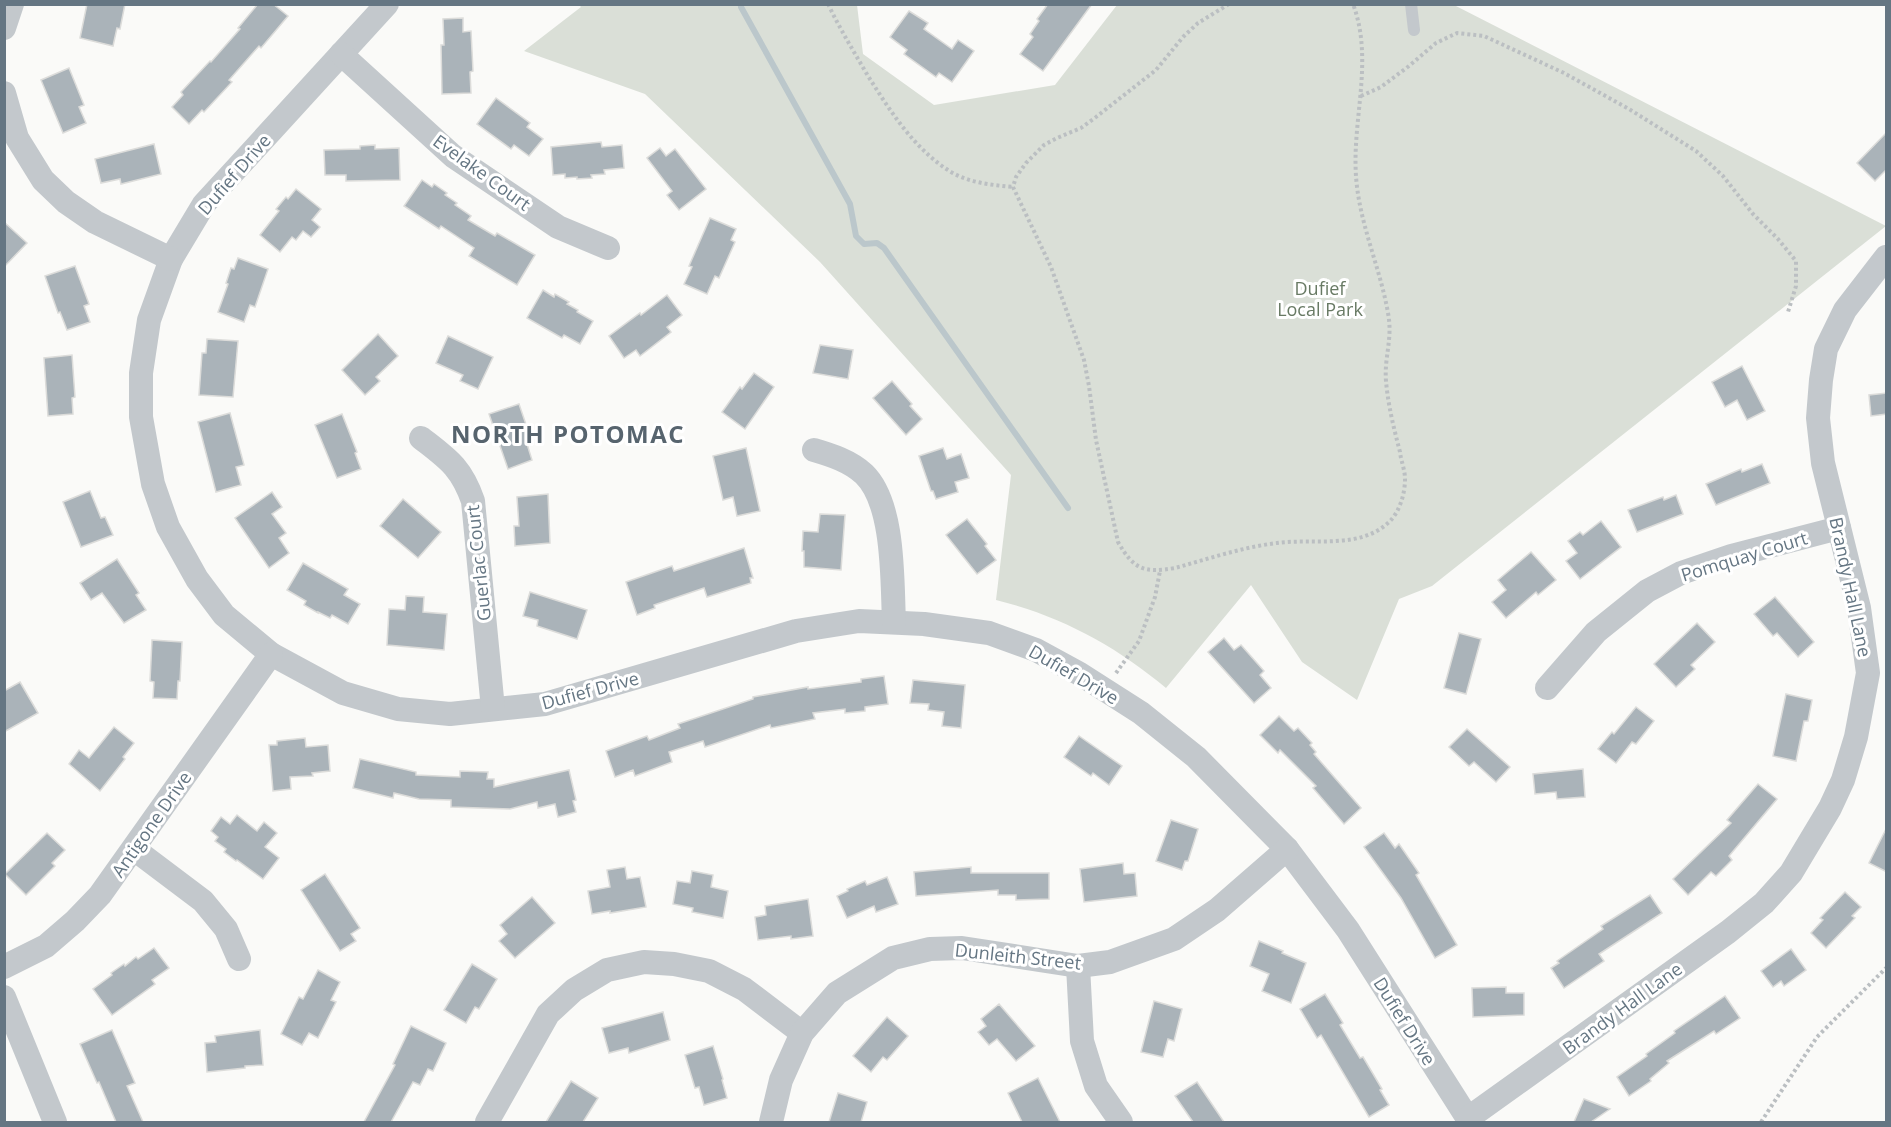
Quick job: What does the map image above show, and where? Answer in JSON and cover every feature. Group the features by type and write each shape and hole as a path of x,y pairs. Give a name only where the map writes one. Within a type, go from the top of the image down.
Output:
{"street":[{"path":"4,27 12,4"},
{"name":"Dufief Drive","path":"387,4 204,204 171,259 149,320 141,373 141,417 153,484 168,527 197,579 224,615 271,654 344,693 398,709 450,714 545,704 796,631 859,621 924,624 989,633 1036,650 1080,674 1141,713 1196,757 1287,849 1348,930 1469,1120"},
{"name":"Evelake Court","path":"341,54 453,156 558,227 608,248"},
{"path":"4,93 17,138 43,180 66,202 95,222 171,259"},
{"name":"Brandy Hall Lane","path":"1469,1120 1728,932 1764,903 1791,873 1830,808 1843,780 1877,673 1823,463 1818,418 1821,380 1826,349 1845,310 1887,257"},
{"name":"Guerlac Court","path":"421,438 451,461 465,481 472,501 493,709"},
{"path":"814,450 839,458 864,474 880,498 890,539 894,622"},
{"name":"Pomquay Court","path":"1547,688 1596,633 1647,591 1681,573 1731,556 1839,528"},
{"name":"Antigone Drive","path":"4,967 46,946 100,895 271,654"},
{"path":"134,849 203,901 226,929 239,959"},
{"name":"Dunleith Street","path":"771,1122 781,1080 802,1033 837,993 893,958 930,950 962,948 1078,966 1110,962 1174,939 1217,910 1287,849"},
{"path":"487,1122 548,1014 574,990 607,970 644,962 674,964 709,971 744,989 802,1033"},
{"path":"1078,966 1082,1041 1096,1086 1121,1122"},
{"path":"4,997 55,1122"}],"lane":[{"path":"1411,4 1414,30"}],"path":[{"path":"828,4 846,40 912,140 953,173 987,185 1013,187"},
{"path":"1229,4 1198,23 1183,37 1156,70 1096,117 1081,128 1044,145 1026,163 1016,177 1013,187 1051,267 1084,360 1096,440 1118,542 1133,564 1143,570 1160,571 1276,543 1343,541 1381,529 1392,519 1400,506 1405,477 1388,401 1386,378 1391,333 1389,315 1384,288 1368,238 1356,177 1355,150 1361,96 1362,51 1359,19 1353,4"},
{"path":"1361,96 1381,87 1436,43 1457,33 1484,36 1564,72 1696,151 1723,176 1753,214 1796,261 1796,286 1788,312"},
{"path":"1105,690 1139,641 1155,597 1160,571"},
{"path":"1761,1122 1817,1037 1887,968"}],"green space":[{"name":"Dufief Local Park","path":"579,5 857,5 863,54 934,105 1055,85 1117,5 1454,5 1886,226 1432,586 1399,599 1357,700 1302,662 1251,585 1166,688 1127,659 1087,634 1043,615 996,600 1011,475 820,262 645,94 524,51 581,7"}],"building":[{"path":"87,4 125,4 120,29 117,28 113,46 80,38"},
{"path":"258,4 273,4 288,16 261,48 259,46 229,80 232,82 204,112 202,110 189,124 172,107 183,95 181,92 240,29 238,28"},
{"path":"1048,4 1092,4 1043,71 1020,54 1033,37 1030,34"},
{"path":"909,11 928,23 924,29 952,49 958,40 974,51 952,82 939,73 936,77 904,54 907,50 890,37"},
{"path":"463,18 463,32 471,31 473,71 470,72 471,93 442,94 443,19"},
{"path":"69,68 84,105 79,107 86,123 63,133 41,80"},
{"path":"496,98 530,123 527,127 543,139 529,156 514,145 511,149 477,124"},
{"path":"1887,132 1887,169 1875,181 1857,163"},
{"path":"601,142 602,147 622,145 624,168 604,170 605,174 591,175 592,178 577,179 577,177 565,178 565,174 553,175 551,147"},
{"path":"154,144 161,174 121,184 120,179 101,183 95,159"},
{"path":"375,145 375,149 399,148 400,180 346,181 346,175 325,175 324,150 360,149 360,146"},
{"path":"660,148 666,156 675,149 706,189 679,210 667,195 672,191 647,158"},
{"path":"422,180 432,187 434,184 447,193 445,195 457,203 455,205 471,216 468,220 495,236 497,233 535,255 517,285 469,256 474,248 441,226 439,229 404,206"},
{"path":"296,189 321,209 312,220 320,227 311,237 303,231 296,240 292,237 280,252 260,235 279,211 276,209"},
{"path":"710,218 736,229 731,240 735,242 719,278 715,276 707,294 684,284 692,267 689,266"},
{"path":"4,222 27,243 4,267"},
{"path":"238,258 268,269 255,307 250,305 244,322 218,312 231,268 234,269"},
{"path":"75,266 89,304 84,306 90,322 67,330 60,312 58,313 45,276"},
{"path":"543,290 569,302 567,304 578,310 577,312 593,321 580,344 564,335 562,338 527,318"},
{"path":"667,295 682,315 667,327 671,332 640,356 636,350 624,358 609,336"},
{"path":"378,334 398,356 376,377 380,381 365,395 342,370"},
{"path":"448,336 493,357 478,389 460,381 463,375 436,363"},
{"path":"207,339 238,341 233,397 199,395 202,353 206,353"},
{"path":"820,345 853,350 848,379 813,373"},
{"path":"72,355 75,397 72,398 73,414 48,416 44,358"},
{"path":"1742,366 1765,411 1747,420 1737,400 1725,407 1712,382"},
{"path":"754,373 774,387 745,429 722,412 740,387 742,389"},
{"path":"892,381 922,419 906,435 873,398"},
{"path":"1887,393 1887,414 1871,416 1869,395"},
{"path":"519,404 532,442 527,444 532,460 508,469 489,414"},
{"path":"230,413 244,465 236,467 241,485 216,492 198,422"},
{"path":"342,414 361,469 337,478 315,425"},
{"path":"746,448 760,511 737,516 733,497 723,500 713,456"},
{"path":"943,448 947,459 961,454 969,478 955,482 958,492 936,499 919,456"},
{"path":"1762,464 1770,483 1716,505 1706,484 1741,469 1742,472"},
{"path":"90,491 101,518 105,517 113,535 81,547 63,502"},
{"path":"272,492 282,507 272,514 286,533 279,538 289,553 269,568 235,518"},
{"path":"548,494 550,543 515,546 514,526 519,526 517,497"},
{"path":"1676,495 1683,514 1637,532 1628,510 1663,497 1664,500"},
{"path":"403,499 441,532 418,558 380,526"},
{"path":"820,514 845,515 841,570 804,567 803,531 818,532"},
{"path":"967,519 987,544 985,546 996,560 977,574 946,535"},
{"path":"1601,521 1621,547 1580,579 1566,561 1577,553 1568,541 1580,532 1583,535"},
{"path":"744,548 753,578 750,578 751,583 707,597 704,588 654,605 655,608 637,615 626,582 672,566 674,571"},
{"path":"1531,552 1556,580 1538,595 1536,592 1506,618 1492,602 1506,590 1498,580"},
{"path":"117,559 139,593 136,595 146,610 124,623 102,593 91,600 80,583"},
{"path":"303,563 348,589 344,595 360,604 348,624 332,615 330,618 318,613 304,605 306,601 287,590"},
{"path":"530,592 587,610 577,639 537,626 538,620 523,616"},
{"path":"406,596 424,597 423,612 447,614 444,650 387,645 389,609 405,610"},
{"path":"1775,597 1814,642 1798,657 1777,633 1773,636 1754,614"},
{"path":"1697,623 1715,642 1691,665 1695,669 1676,687 1654,664"},
{"path":"1459,633 1481,639 1466,694 1444,688"},
{"path":"1224,638 1234,650 1241,645 1264,671 1260,675 1271,688 1254,703 1208,652"},
{"path":"152,640 182,642 177,699 153,698 154,682 150,681"},
{"path":"884,676 888,704 865,707 865,711 845,713 845,709 813,713 815,719 771,728 770,725 705,747 703,741 669,752 672,762 635,776 633,770 615,777 606,751 647,736 649,740 680,728 678,724 753,699 753,697 808,687 808,689 861,682 861,679"},
{"path":"913,680 965,685 961,728 942,726 944,712 928,710 929,704 910,703"},
{"path":"20,682 38,713 4,732 4,691"},
{"path":"1786,694 1812,700 1808,721 1804,721 1796,761 1773,756"},
{"path":"1636,707 1654,721 1636,744 1632,742 1616,763 1598,749 1612,732 1614,734"},
{"path":"1279,716 1294,731 1298,728 1312,743 1310,745 1316,752 1314,754 1361,808 1344,824 1313,788 1316,786 1280,750 1278,753 1260,735"},
{"path":"114,727 134,743 123,757 125,759 100,791 69,764 79,750 89,758"},
{"path":"1467,729 1510,767 1496,782 1474,762 1469,766 1449,747"},
{"path":"1079,736 1122,766 1109,785 1093,773 1091,776 1064,757"},
{"path":"305,738 306,747 328,745 330,771 312,773 313,776 290,777 291,789 273,791 269,745 277,745 277,741"},
{"path":"360,759 416,772 416,775 460,777 460,771 488,772 487,779 494,779 494,787 569,770 576,800 573,801 576,812 558,817 555,804 538,808 537,802 510,809 451,807 451,800 419,799 394,793 393,798 353,788"},
{"path":"1583,769 1585,797 1557,799 1556,792 1535,794 1533,774"},
{"path":"1758,784 1777,799 1729,856 1732,860 1716,876 1711,872 1688,895 1673,879 1731,823 1727,820"},
{"path":"237,815 257,831 264,822 277,833 265,847 279,858 263,879 224,852 226,849 215,841 218,837 211,831 221,817 230,824"},
{"path":"1171,820 1198,829 1188,861 1185,861 1182,870 1156,861"},
{"path":"1887,827 1887,872 1869,863"},
{"path":"47,833 65,850 52,863 55,866 26,895 5,874"},
{"path":"1384,833 1395,848 1399,844 1419,873 1416,875 1457,945 1435,958 1401,898 1364,847"},
{"path":"1123,863 1124,874 1135,873 1137,896 1084,902 1080,869"},
{"path":"625,867 627,879 640,877 646,907 592,914 588,891 610,887 607,870"},
{"path":"971,867 971,873 1049,873 1049,899 1016,900 1016,895 998,895 998,890 916,896 914,872"},
{"path":"692,871 713,875 711,887 728,891 723,918 692,912 693,908 673,904 677,881 690,883"},
{"path":"325,874 360,928 351,934 356,941 340,951 301,890"},
{"path":"887,877 898,904 876,912 874,906 847,918 837,896 865,881 867,885"},
{"path":"1845,892 1861,907 1852,916 1855,918 1826,948 1811,933 1823,920 1820,918"},
{"path":"1650,895 1662,913 1599,954 1604,961 1564,988 1551,968 1559,963 1557,961 1603,929 1601,926"},
{"path":"532,897 555,923 515,958 499,941 507,934 500,925"},
{"path":"808,899 813,936 758,940 755,917 766,915 765,906"},
{"path":"1259,941 1306,963 1291,1003 1262,991 1269,974 1250,966"},
{"path":"154,948 169,968 152,980 155,984 112,1015 93,989 124,964 125,966 136,957 138,959"},
{"path":"1791,949 1806,970 1784,986 1781,981 1773,987 1761,971"},
{"path":"472,964 497,979 479,1009 475,1007 466,1023 444,1010"},
{"path":"318,970 340,982 331,1000 336,1002 318,1038 309,1033 302,1045 281,1034 299,997 303,999"},
{"path":"1506,987 1506,993 1524,993 1524,1015 1473,1017 1472,988"},
{"path":"1325,994 1343,1023 1340,1025 1360,1058 1363,1057 1389,1105 1369,1117 1321,1035 1317,1038 1300,1009"},
{"path":"1725,996 1740,1018 1716,1034 1714,1031 1667,1061 1669,1063 1650,1079 1651,1081 1629,1096 1617,1077 1647,1056 1646,1054 1675,1033 1674,1031"},
{"path":"1154,1001 1182,1009 1174,1041 1168,1039 1163,1057 1141,1052"},
{"path":"999,1004 1035,1046 1016,1061 997,1039 989,1045 978,1032 986,1026 981,1019"},
{"path":"663,1012 670,1040 629,1053 628,1048 609,1053 602,1028"},
{"path":"887,1017 908,1036 887,1060 883,1057 871,1072 853,1056"},
{"path":"411,1026 446,1043 433,1071 428,1069 420,1085 413,1082 391,1122 364,1122 395,1065 393,1064"},
{"path":"112,1030 135,1083 127,1086 143,1122 116,1122 80,1044"},
{"path":"260,1030 263,1065 207,1072 205,1043 216,1042 215,1036"},
{"path":"713,1046 727,1098 704,1105 699,1087 695,1088 685,1055"},
{"path":"1038,1078 1060,1122 1022,1122 1008,1093"},
{"path":"571,1081 598,1098 583,1122 546,1122"},
{"path":"1197,1082 1224,1122 1193,1122 1175,1096"},
{"path":"838,1093 867,1102 861,1122 829,1122"},
{"path":"1584,1099 1610,1109 1591,1122 1574,1122"}],"waterway":[{"path":"741,7 850,204 856,236 864,244 877,243 884,248 1068,508"}],"district":[{"name":"NORTH POTOMAC","path":"568,433"}]}
